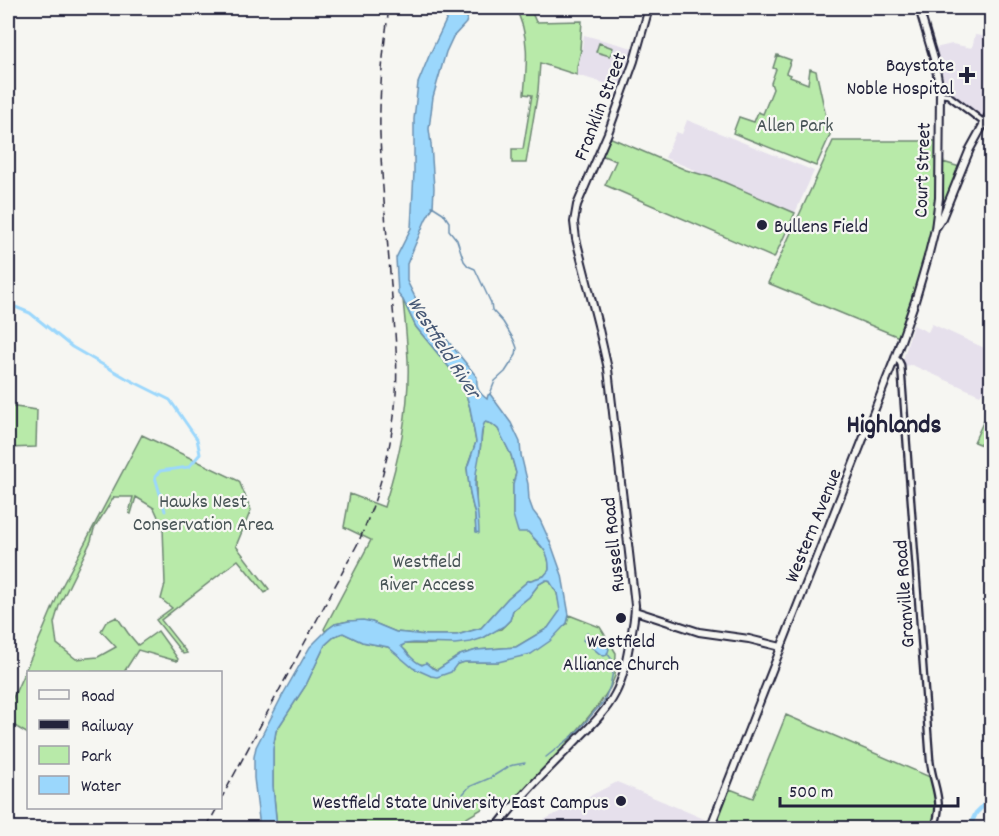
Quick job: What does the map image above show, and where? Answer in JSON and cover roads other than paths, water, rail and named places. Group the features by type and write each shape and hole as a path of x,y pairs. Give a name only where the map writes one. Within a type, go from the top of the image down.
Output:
{"main road":[{"name":"Franklin Street","path":"574,215 616,113 649,8"},
{"name":"Court Street","path":"919,8 934,59 940,94 940,159 935,230"},
{"path":"935,230 963,166 992,109"},
{"name":"Russell Road","path":"496,828 537,780 597,719 613,698 624,672 635,611 608,369 576,239 574,215"},
{"name":"Western Avenue","path":"710,828 895,358 917,297 935,230"},
{"path":"635,611 699,632 749,639 781,647"}],"street":[{"path":"940,94 948,95 992,129"},
{"path":"938,207 947,205"},
{"name":"Granville Road","path":"895,358 900,361 901,365 930,760 939,799 939,814 934,828"}],"water":[{"name":"Westfield River","path":"452,8 470,8 466,23 453,37 446,52 433,97 429,129 434,188 433,207 407,264 407,281 419,305 477,377 477,387 480,392 487,399 490,394 511,423 520,442 529,500 551,544 562,575 569,615 567,623 550,641 531,654 498,662 465,662 457,664 451,672 437,677 413,668 388,647 362,642 343,633 335,636 325,645 306,685 276,731 273,749 273,786 277,828 259,828 254,778 256,747 310,647 328,629 335,624 363,620 396,632 457,635 481,628 508,598 528,581 544,576 549,570 548,558 540,545 528,532 518,532 513,515 513,485 516,473 511,455 498,429 485,422 475,481 479,521 479,533 476,532 467,468 476,442 463,384 416,327 398,294 396,258 411,228 414,119 418,83","holes":["549,580 557,593 560,611 548,628 516,647 477,650 460,655 437,670 426,663 422,665 415,661 401,646 414,643 455,644 483,638 504,626 510,620 513,610 529,597 539,584"]},
{"path":"587,633 588,636 602,641 609,649 607,655 600,654 583,640"}],"waterway":[{"name":"Westfield River","path":"432,206 443,213 449,222 449,230 457,240 464,261 475,269 492,310 503,322 517,348 516,355 505,372 495,381 490,394"},
{"path":"8,304 30,313 72,347 170,400 197,439 200,454 189,467 160,471 155,477 165,511"},
{"path":"546,757 575,734 604,701 614,667 607,653"},
{"path":"514,765 525,763"},
{"path":"463,794 469,787 508,767"},
{"path":"969,828 976,813 992,797"}],"railway":[{"path":"222,797 358,543 378,489 388,451 397,382 380,135 382,71 389,8"},
{"path":"206,828 216,809"}],"place":[{"name":"Baystate Noble Hospital","path":"967,75"},
{"name":"Bullens Field","path":"762,225"},
{"name":"Westfield Alliance Church","path":"621,618"},
{"name":"Westfield State University East Campus","path":"621,801"}],"district":[{"name":"Highlands","path":"894,423"}],"park label":[{"name":"Allen Park","path":"795,124"},
{"name":"Hawks Nest Conservation Area","path":"203,512"},
{"name":"Westfield River Access","path":"427,572"}]}
